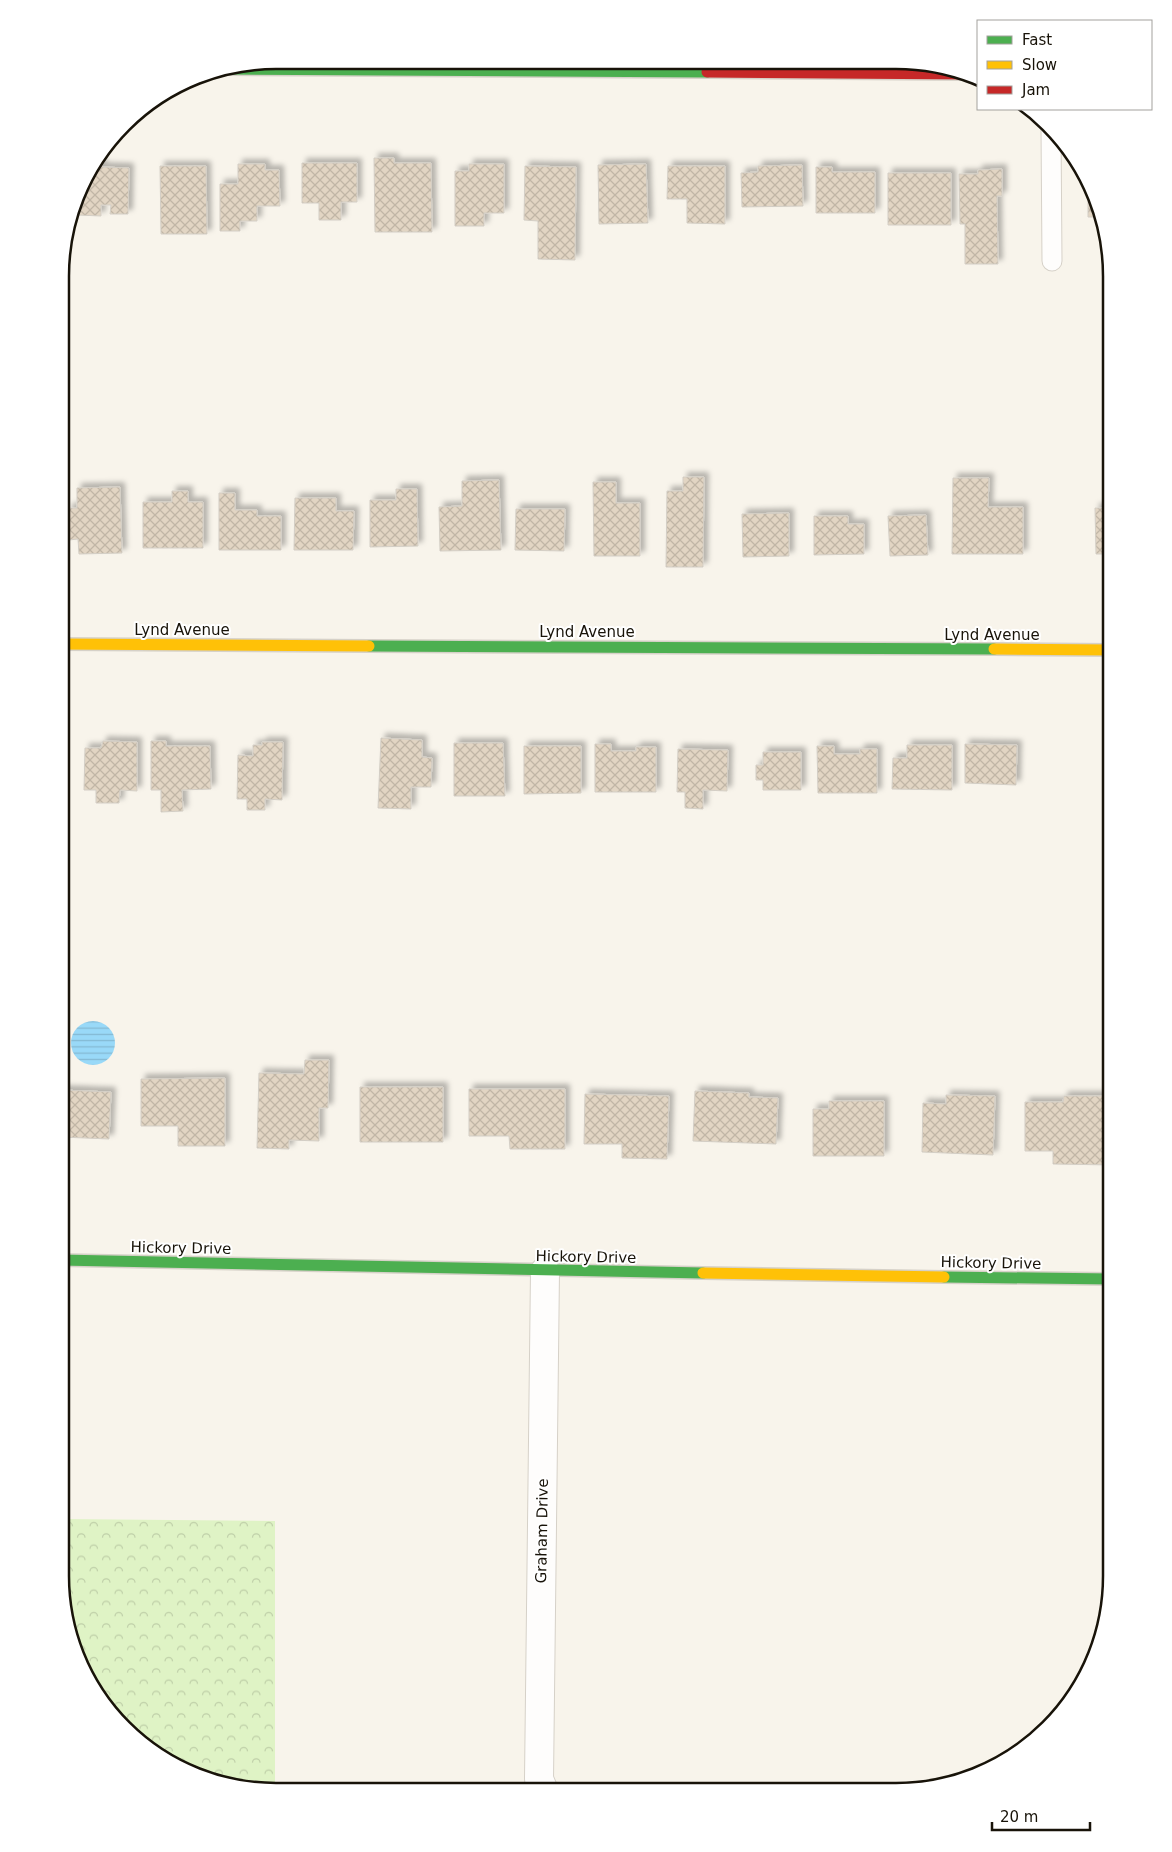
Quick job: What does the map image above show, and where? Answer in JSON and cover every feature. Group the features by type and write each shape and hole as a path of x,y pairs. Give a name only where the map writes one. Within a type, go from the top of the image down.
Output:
{"street":[{"path":"261,69 940,74"},
{"name":"Lynd Avenue","path":"69,644 1103,650"},
{"name":"Hickory Drive","path":"69,1260 545,1271 1103,1280"},
{"name":"Graham Drive","path":"541,1783 539,1779 545,1271"}],"lane":[{"path":"1052,139 1052,261"}],"green space":[{"path":"69,1519 275,1521 275,1783 262,1783 235,1779 196,1768 172,1756 139,1732 120,1713 96,1680 84,1656 76,1630 69,1590"}],"water":[{"path":"97,1021 109,1027 114,1034 114,1052 109,1059 102,1064 89,1065 77,1059 72,1052 71,1039 77,1027 84,1022"}],"building":[{"path":"374,158 394,158 394,163 431,163 432,232 375,232"},
{"path":"302,163 357,163 357,202 341,202 341,220 319,220 319,203 302,203"},
{"path":"102,164 102,167 129,168 128,214 110,214 111,205 101,205 101,216 78,215 83,200 85,200 85,194"},
{"path":"238,164 265,164 265,170 279,170 280,206 257,206 257,221 240,221 240,231 220,231 220,184 238,184"},
{"path":"469,164 504,164 504,213 484,213 484,226 455,226 455,171 469,171"},
{"path":"646,164 648,223 599,224 598,165"},
{"path":"802,165 803,206 742,207 741,173 758,172 758,166"},
{"path":"160,166 206,166 207,234 161,234"},
{"path":"525,166 576,167 575,260 538,259 538,221 524,220"},
{"path":"668,166 725,166 725,224 687,223 687,199 667,199"},
{"path":"816,167 832,167 832,172 875,172 875,213 816,213"},
{"path":"1002,169 1002,196 997,196 998,264 965,264 965,224 960,224 959,174 978,174 978,170"},
{"path":"888,173 951,173 951,225 888,225"},
{"path":"1088,196 1094,217 1088,217"},
{"path":"683,477 704,477 703,567 666,567 667,491 683,491"},
{"path":"953,478 989,478 988,507 1023,507 1023,554 952,554"},
{"path":"499,480 501,550 440,551 439,507 462,506 462,481"},
{"path":"593,482 616,482 616,503 640,503 640,556 594,556"},
{"path":"120,487 122,553 79,554 78,539 69,540 69,508 77,508 77,488"},
{"path":"396,489 417,489 418,546 370,547 370,500 396,500"},
{"path":"172,491 188,491 188,502 203,502 203,548 143,548 143,502 172,502"},
{"path":"219,493 235,493 235,510 257,510 257,516 281,516 281,550 219,550"},
{"path":"295,498 336,498 336,511 354,511 353,550 294,550"},
{"path":"1095,508 1103,508 1103,554 1096,554"},
{"path":"516,509 565,509 564,551 515,550"},
{"path":"789,513 789,556 743,557 742,514"},
{"path":"926,515 928,555 890,556 888,516"},
{"path":"814,516 848,516 848,524 864,524 864,554 814,555"},
{"path":"381,738 422,740 422,757 432,758 431,787 411,787 411,809 378,808"},
{"path":"103,741 137,742 137,791 120,790 119,803 96,803 96,790 84,790 85,748 101,748"},
{"path":"151,741 166,741 166,746 210,746 211,789 182,790 183,811 161,812 161,790 151,790"},
{"path":"262,742 283,742 282,800 265,799 265,810 247,810 247,799 237,799 238,755 253,756 253,745 262,745"},
{"path":"454,743 503,743 505,796 454,796"},
{"path":"595,744 611,744 611,751 636,751 636,747 656,747 656,792 595,792"},
{"path":"965,744 1017,745 1016,785 965,783"},
{"path":"907,745 952,745 952,790 892,789 893,758 907,758"},
{"path":"524,746 581,746 581,793 524,794"},
{"path":"817,746 834,746 834,754 860,754 860,749 877,749 877,793 818,793"},
{"path":"678,749 728,750 727,791 703,790 703,809 685,808 685,792 677,792"},
{"path":"763,752 801,752 801,790 763,790 763,780 756,780 756,765 763,765"},
{"path":"305,1060 329,1060 328,1108 319,1108 319,1141 289,1140 289,1149 257,1148 259,1073 304,1074"},
{"path":"225,1078 225,1146 178,1146 178,1126 141,1126 141,1079"},
{"path":"360,1087 443,1087 443,1142 360,1142"},
{"path":"469,1089 565,1089 565,1149 510,1149 509,1136 469,1136"},
{"path":"69,1090 111,1092 109,1139 69,1137"},
{"path":"695,1091 749,1093 749,1097 778,1098 776,1144 693,1141"},
{"path":"585,1094 669,1096 667,1159 622,1158 622,1144 584,1144"},
{"path":"946,1095 995,1096 993,1155 922,1152 923,1103 946,1104"},
{"path":"1064,1096 1103,1096 1103,1165 1053,1164 1053,1151 1025,1151 1025,1102 1063,1102"},
{"path":"829,1101 884,1101 884,1156 813,1156 813,1109 829,1109"}],"traffic: fast":[{"path":"261,69 707,72"},
{"path":"369,646 994,649"},
{"path":"69,1260 703,1273"},
{"path":"944,1277 1103,1279"}],"traffic: slow":[{"path":"69,644 369,646"},
{"path":"994,649 1103,650"},
{"path":"703,1273 944,1277"}],"traffic: jam":[{"path":"707,72 940,74"}]}
